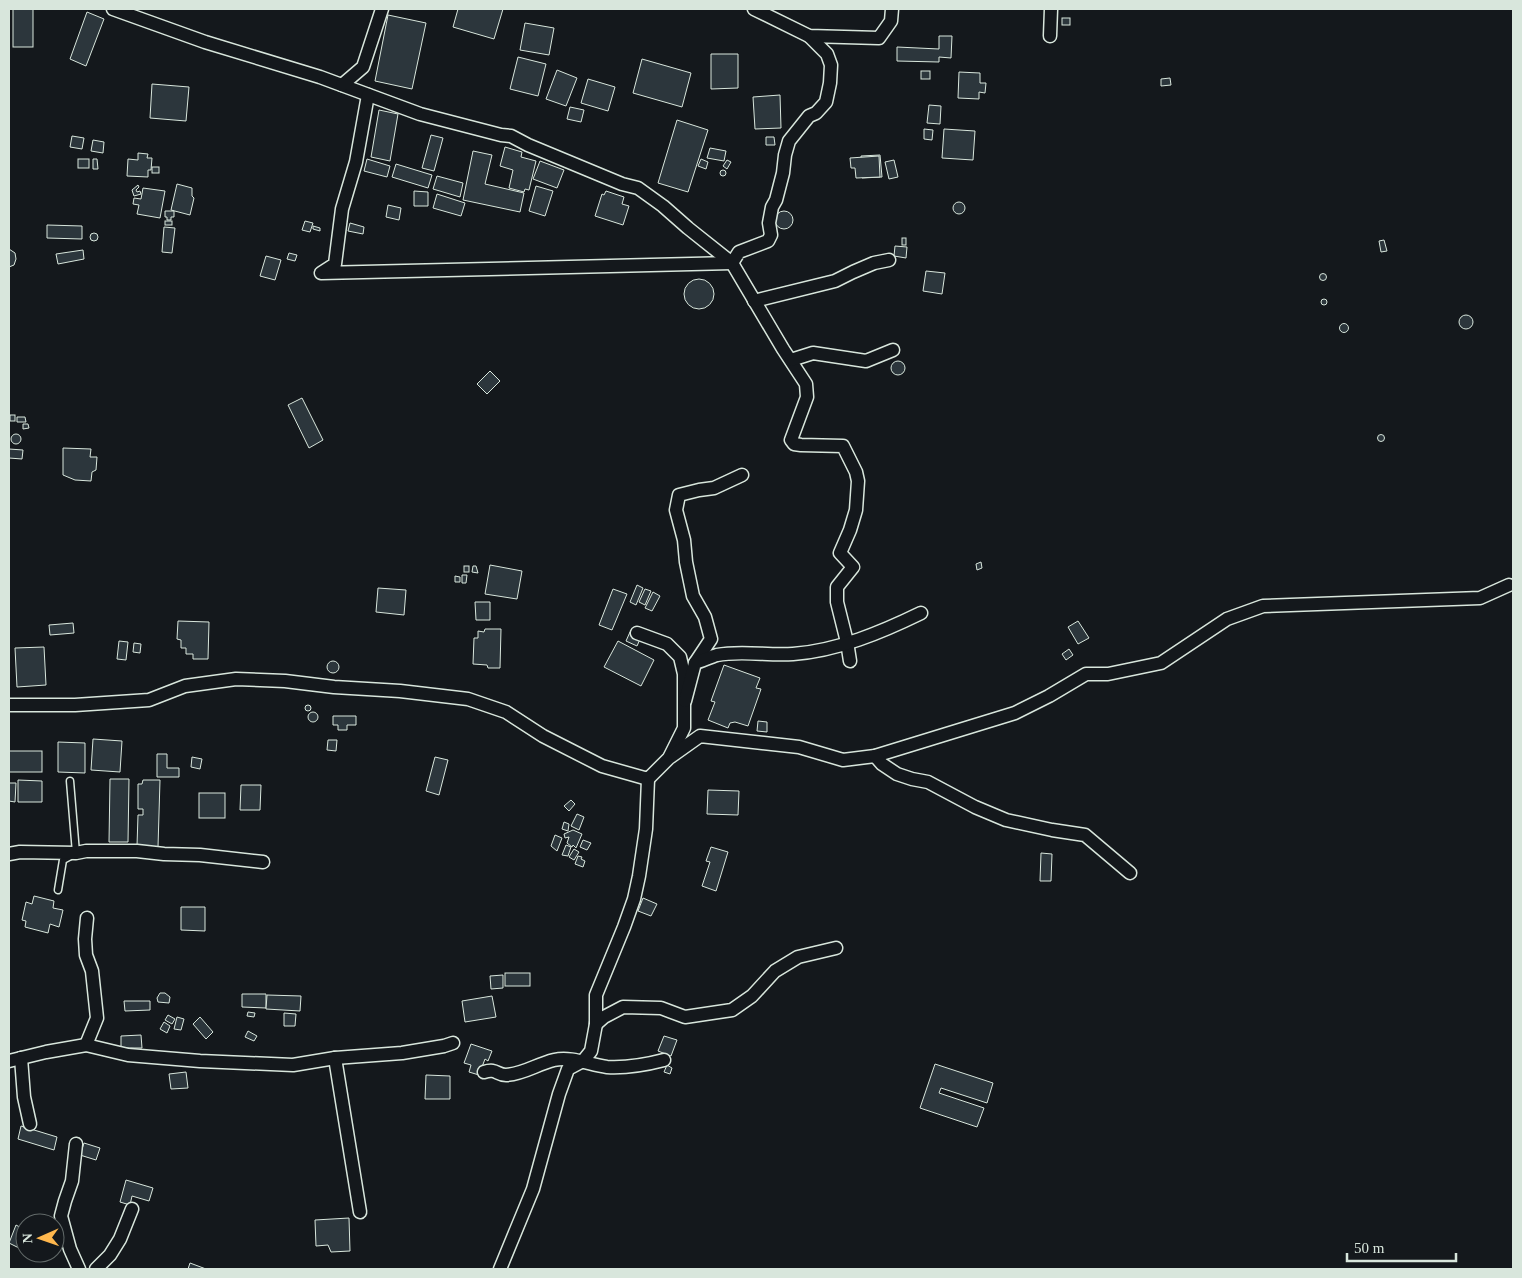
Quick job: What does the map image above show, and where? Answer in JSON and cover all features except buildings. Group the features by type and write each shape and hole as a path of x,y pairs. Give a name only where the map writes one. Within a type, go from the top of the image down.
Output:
{"street":[{"path":"113,9 205,42 320,77 420,114 501,135 512,136 528,145 622,184 638,188 663,206 732,263 806,384 807,397 791,440 794,444 800,445 843,446 856,472 858,481 856,510 840,553 853,567 837,587 837,602 848,642 850,661"},
{"path":"342,85 363,67 382,9"},
{"path":"732,263 740,252 748,247 768,241 771,235 769,223 783,173 785,154 789,141 809,116 816,113 826,102 830,83 831,65 827,54 809,36 754,9"},
{"path":"809,36 879,38 891,21 892,9"},
{"path":"1050,9 1050,36"},
{"path":"368,95 356,162 342,210 335,264 321,273 732,263"},
{"path":"754,301 835,281 874,263 889,260"},
{"path":"791,360 813,353 866,361 893,350"},
{"path":"685,701 696,664 710,639 705,617 693,596 686,562 684,540 676,510 679,495 714,488 742,474"},
{"path":"500,1269 533,1189 559,1094 568,1069 583,1060 591,1051 596,1024 596,995 624,927 634,899 639,876 646,829 648,779 669,758 700,736 741,739 799,747 843,760 875,756 1014,712 1049,696 1086,674 1108,674 1161,663 1226,619 1262,606 1480,598 1509,585"},
{"path":"696,664 715,655 740,652 794,654 831,647 897,625 921,613"},
{"path":"637,632 667,644 680,657 684,674 684,728 669,758"},
{"path":"9,705 75,705 149,700 185,686 236,679 285,681 334,687 400,691 468,699 506,712 543,736 602,766 648,779"},
{"path":"875,756 882,764 897,774 928,782 975,807 1006,820 1085,834 1130,873"},
{"path":"9,854 20,852 137,851 263,862"},
{"path":"86,918 86,955 92,971 98,1018 86,1045"},
{"path":"596,1024 604,1017 623,1007 661,1008 685,1017 732,1010 752,996 776,970 798,957 836,948"},
{"path":"9,1062 86,1045 128,1055 233,1063 293,1065 335,1058 402,1053 453,1043"},
{"path":"21,1058 24,1097 30,1124"},
{"path":"335,1058 360,1212"},
{"path":"484,1072 492,1070 504,1075 523,1072 555,1059 583,1060 605,1066 644,1065 664,1060"},
{"path":"76,1144 72,1182 64,1201 62,1216 70,1249 79,1269"},
{"path":"96,1269 110,1256 132,1209"}],"lane":[{"path":"58,890 63,860 76,853 70,781"}]}
